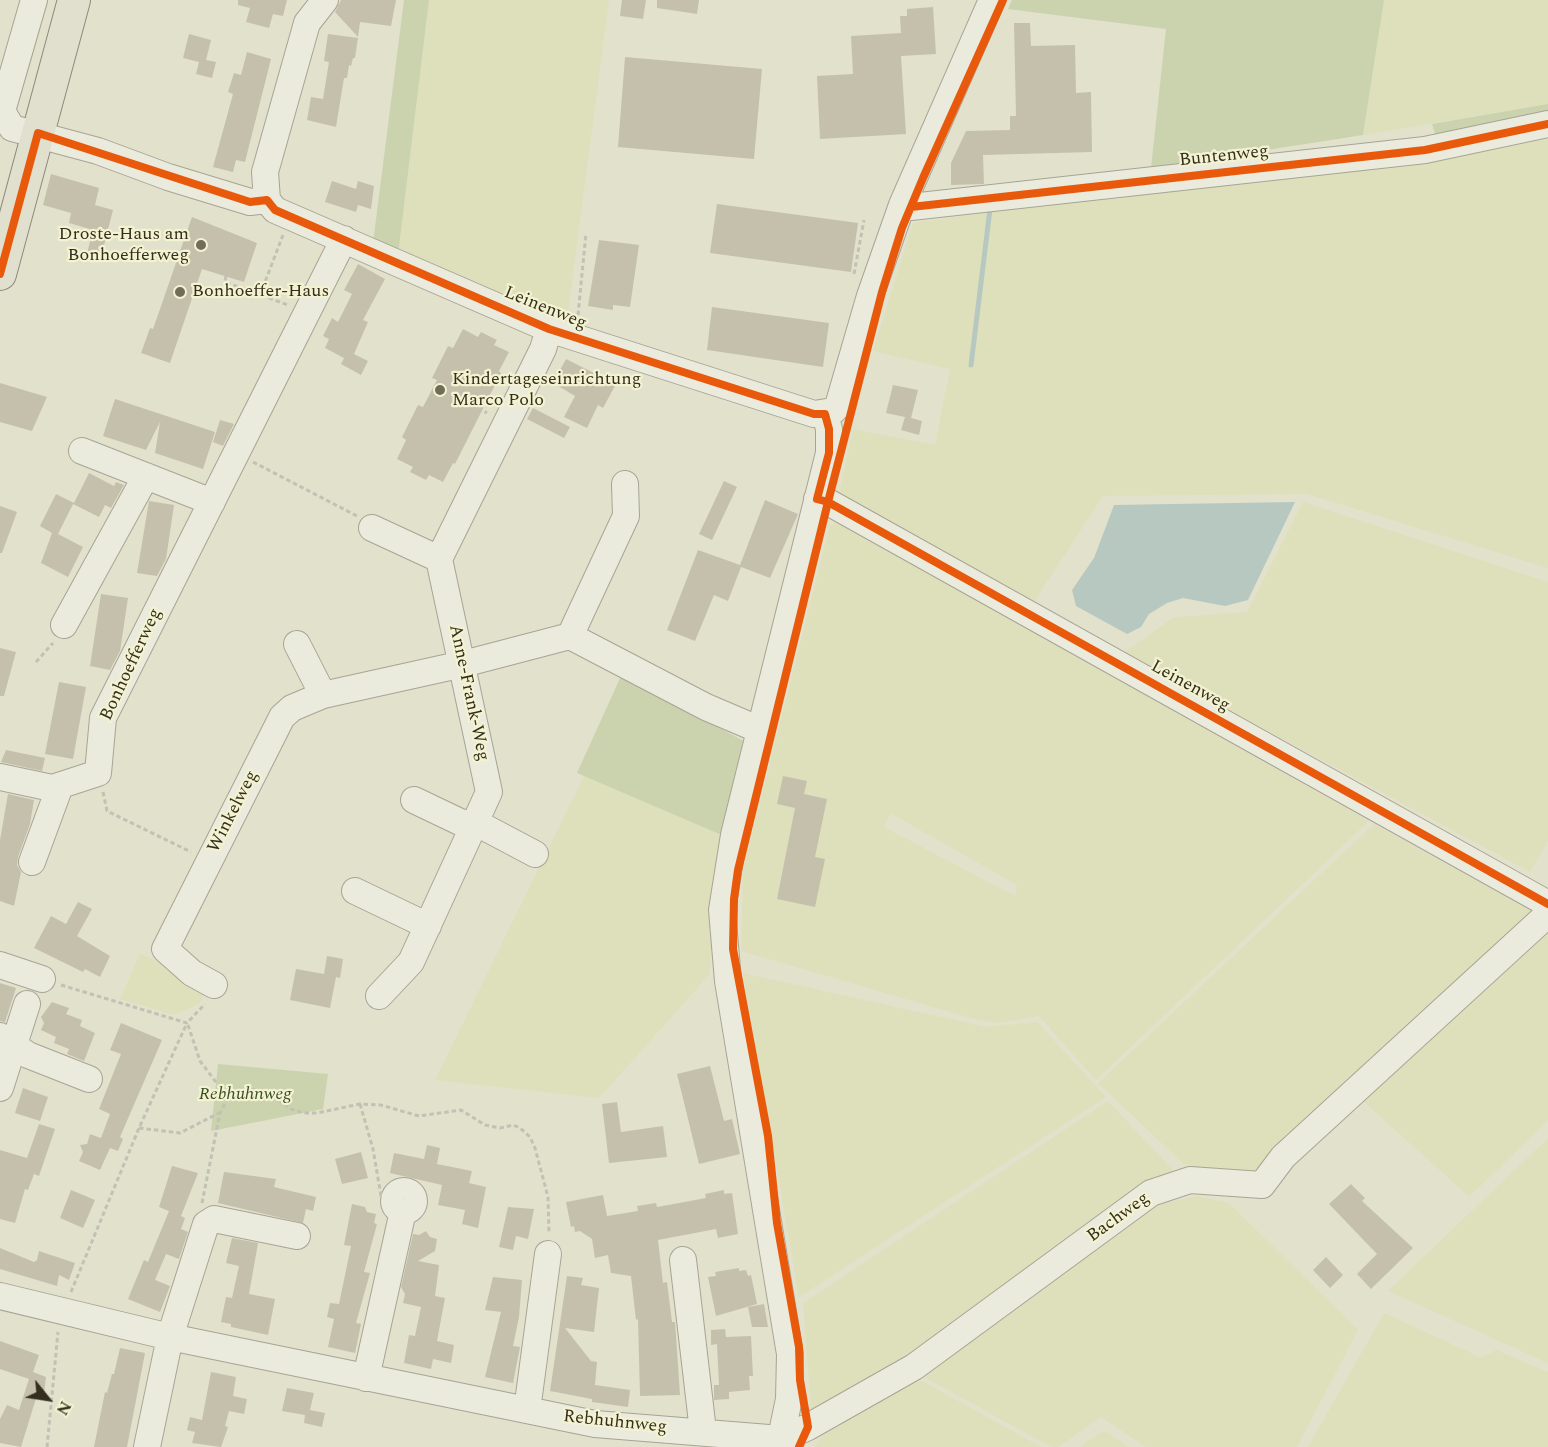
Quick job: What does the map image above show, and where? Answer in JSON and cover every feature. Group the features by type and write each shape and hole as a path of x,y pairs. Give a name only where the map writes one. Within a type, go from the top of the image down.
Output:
{"main road":[{"path":"0,274 74,0"}],"street":[{"path":"34,0 2,111 12,128 38,133 250,202 267,200 266,172 307,23 325,0"},
{"path":"780,1443 789,1399 790,1354 728,981 722,910 734,835 829,453 829,429 825,414 838,406 870,296 902,205 992,0"},
{"name":"Buntenweg","path":"902,205 923,206 1425,150 1548,124"},
{"name":"Leinenweg","path":"267,200 275,210 549,329 814,414 825,414"},
{"name":"Bonhoefferweg","path":"98,773 103,718 344,239"},
{"path":"372,528 439,559 543,349 549,329"},
{"path":"82,451 212,502"},
{"path":"64,625 146,476"},
{"path":"625,484 626,516 570,636 706,707 760,730"},
{"name":"Leinenweg","path":"817,499 828,502 1548,904"},
{"name":"Anne-Frank-Weg","path":"379,996 411,962 489,792 439,559"},
{"name":"Winkelweg","path":"214,985 192,973 165,949 282,717 292,708 323,695 463,664 570,636"},
{"path":"297,644 323,695"},
{"path":"0,777 52,788 98,773"},
{"path":"32,862 60,786"},
{"path":"414,800 460,822 484,827 535,854"},
{"path":"355,891 428,926"},
{"name":"Bachweg","path":"780,1443 914,1367 1151,1193 1191,1180 1262,1185 1283,1157 1548,914"},
{"path":"0,965 42,979"},
{"path":"0,1088 7,1041 27,1004"},
{"path":"7,1041 27,1055 89,1079"},
{"path":"366,1378 392,1202"},
{"path":"147,1447 170,1337 206,1224 214,1219 297,1236"},
{"path":"527,1410 548,1254"},
{"path":"683,1260 693,1325 703,1431"},
{"name":"Rebhuhnweg","path":"0,1296 170,1337 595,1424 703,1431 780,1443"}],"path":[{"path":"853,279 864,220"},
{"path":"576,338 586,233"},
{"path":"260,295 275,258"},
{"path":"226,276 225,282 308,311"},
{"path":"236,454 364,520 372,528"},
{"path":"36,662 64,625"},
{"path":"98,773 107,811 209,861"},
{"path":"42,979 187,1023"},
{"path":"47,1447 51,1396 63,1312 139,1128 187,1023 204,1007 214,985"},
{"path":"187,1023 200,1061 228,1098"},
{"path":"206,1224 200,1215 220,1113 228,1098 241,1088 267,1092 291,1109 304,1113 318,1113 360,1104 381,1105 418,1116 461,1110 485,1125 500,1128 513,1125 520,1128 530,1137 535,1148 548,1197 548,1254"},
{"path":"360,1104 392,1202"},
{"path":"139,1128 180,1133 220,1113"}],"green space":[{"path":"404,0 429,0 398,255 373,243"},
{"path":"429,0 609,0 566,328 398,255"},
{"path":"1012,0 1384,0 1363,135 1151,168 1166,29 1008,9"},
{"path":"1384,0 1548,0 1548,104 1363,135"},
{"path":"1548,104 1548,115 1437,139 1432,124"},
{"path":"1548,138 1548,568 1307,494 1103,496 1033,603 839,494 853,429 935,445 950,369 873,351 913,223 1110,195 1475,152"},
{"path":"1303,502 1548,582 1548,841 1530,872 1123,653 1174,617 1247,612"},
{"path":"841,522 1369,821 1096,1080 1039,1016 997,1023 971,1018 741,951 743,870 830,525","holes":["890,813 1017,885 1015,896 884,827"]},
{"path":"622,674 749,744 724,836 577,773"},
{"path":"584,776 724,836 713,899 710,974 599,1098 435,1080"},
{"path":"1374,824 1537,914 1256,1176 1235,1176 1184,1164 1098,1083"},
{"path":"1548,921 1548,1120 1469,1197 1360,1098"},
{"path":"140,953 208,987 199,1004 174,1015 120,999"},
{"path":"743,973 986,1027 1037,1022 1106,1097 799,1297"},
{"name":"Rebhuhnweg","path":"218,1064 328,1074 323,1109 211,1131"},
{"path":"1108,1101 1179,1177 908,1366 817,1418 811,1407 803,1303"},
{"path":"1548,1138 1548,1363 1388,1291"},
{"path":"1197,1196 1229,1203 1358,1330 1297,1447 1146,1447 1101,1417 1058,1447 1051,1447 922,1376 1158,1204"},
{"path":"1384,1313 1482,1358 1496,1350 1548,1372 1548,1447 1308,1447"},
{"path":"924,1381 1041,1447 815,1447 823,1434 912,1384"},
{"path":"1104,1430 1128,1447 1080,1447"}],"shaded area":[{"path":"1295,502 1248,600 1225,606 1183,598 1167,603 1149,614 1141,627 1127,634 1076,606 1072,590 1094,558 1114,505"}],"building":[{"path":"238,0 287,0 283,16 273,14 269,28 246,22 250,8 238,5"},
{"path":"341,0 396,0 391,26 360,22 358,37 335,12"},
{"path":"622,0 646,0 643,19 620,16"},
{"path":"657,0 699,0 697,14 657,8"},
{"path":"933,7 936,54 901,56 906,134 820,139 817,76 853,74 851,36 901,33 900,16 907,16 907,9"},
{"path":"1014,23 1030,23 1031,46 1075,45 1076,93 1091,92 1092,152 983,155 984,184 951,185 951,163 966,131 1010,130 1010,116 1016,116"},
{"path":"189,34 211,40 206,60 216,62 212,78 196,74 199,62 183,58"},
{"path":"328,34 358,38 355,58 351,66 349,65 347,78 344,78 336,127 307,120 311,97 323,99 329,62 324,61"},
{"path":"247,52 271,59 245,162 236,160 233,172 213,167 233,94 228,92 234,73 241,75"},
{"path":"625,57 762,69 754,159 618,147"},
{"path":"51,174 99,188 95,205 113,210 100,261 86,257 93,230 69,223 71,213 43,205"},
{"path":"332,181 356,189 358,181 374,186 371,209 358,205 356,212 325,202"},
{"path":"717,204 858,223 851,272 710,253"},
{"name":"Bonhoeffer-Haus","path":"192,217 257,243 244,282 202,269 170,363 141,353 150,328 153,329"},
{"path":"599,240 639,245 630,307 613,305 613,310 588,306"},
{"path":"358,264 385,279 363,320 368,322 354,354 368,361 361,375 341,364 344,358 325,348 329,339 323,336 332,318 338,322 352,294 344,290"},
{"path":"712,307 829,323 823,367 707,350"},
{"path":"463,329 478,337 481,332 497,340 494,345 509,352 499,371 501,373 455,464 453,463 443,482 429,475 426,480 410,472 413,467 397,459 406,440 402,437 418,405 423,407 437,380 432,378 448,346 453,348"},
{"path":"566,359 616,384 603,408 598,405 587,428 564,417 575,396 553,383"},
{"path":"0,383 47,397 32,431 0,422"},
{"path":"893,385 918,390 911,418 922,421 919,435 901,430 905,417 886,413"},
{"path":"115,399 215,432 203,469 155,453 160,422 146,450 103,436"},
{"path":"533,408 570,427 564,438 527,419"},
{"path":"220,420 234,424 223,446 213,442"},
{"path":"89,473 114,486 116,482 124,485 111,508 105,505 99,517 73,504 58,534 83,547 68,577 41,563 52,533 40,526 56,494 74,503"},
{"path":"724,481 737,487 712,540 699,534"},
{"path":"765,500 798,514 770,578 741,567 728,601 714,595 695,641 667,630 698,550 740,565"},
{"path":"149,501 174,505 166,559 157,576 137,573"},
{"path":"0,506 17,512 2,553 0,553"},
{"path":"101,594 128,598 120,651 110,670 90,666"},
{"path":"0,648 16,652 4,696 0,696"},
{"path":"59,682 86,687 73,759 45,754"},
{"path":"6,750 45,758 42,771 1,762"},
{"path":"783,776 807,781 804,794 827,799 815,857 825,859 815,907 777,899 795,808 777,804"},
{"path":"8,794 34,800 30,824 18,857 17,865 21,872 14,906 0,901 0,840"},
{"path":"78,902 92,909 77,936 110,956 100,977 85,969 83,972 34,948 51,916 66,924"},
{"path":"327,956 343,959 340,978 336,977 330,1008 290,1000 296,969 324,974"},
{"path":"0,983 16,988 5,1022 0,1021"},
{"path":"52,1002 69,1008 66,1014 82,1020 80,1026 95,1033 84,1061 67,1054 69,1049 54,1043 56,1037 41,1030 44,1023 41,1017"},
{"path":"121,1023 162,1040 120,1137 123,1139 118,1151 110,1148 100,1170 79,1161 83,1152 80,1145 87,1144 90,1134 101,1138 110,1114 99,1109 121,1054 110,1050"},
{"path":"710,1066 724,1121 732,1119 740,1154 699,1164 677,1074"},
{"path":"23,1088 48,1097 40,1121 15,1113"},
{"path":"617,1102 621,1132 663,1126 667,1157 609,1163 602,1104"},
{"path":"39,1124 55,1129 39,1176 34,1174 28,1190 25,1189 15,1223 0,1219 0,1150 27,1158"},
{"path":"427,1145 440,1148 437,1164 472,1171 469,1183 486,1187 478,1228 462,1224 465,1210 438,1205 442,1185 390,1173 394,1153 424,1159"},
{"path":"361,1152 368,1178 342,1184 335,1159"},
{"path":"172,1166 198,1173 181,1216 185,1218 181,1229 188,1232 179,1259 166,1254 155,1280 170,1286 160,1312 128,1299 144,1260 148,1262 169,1211 159,1207"},
{"path":"224,1172 276,1179 274,1187 316,1197 313,1211 306,1209 303,1223 218,1203"},
{"path":"1351,1184 1365,1198 1362,1201 1413,1248 1371,1289 1357,1274 1377,1254 1329,1204"},
{"path":"71,1190 95,1200 83,1228 60,1218"},
{"path":"724,1190 724,1194 732,1193 738,1234 718,1238 716,1229 658,1240 663,1283 667,1282 672,1322 675,1322 680,1395 640,1396 638,1319 636,1320 631,1276 611,1273 608,1255 595,1258 592,1239 580,1231 575,1232 574,1226 571,1227 566,1202 603,1195 607,1216 638,1211 637,1206 656,1203 657,1207 706,1198 705,1194"},
{"path":"352,1204 365,1207 367,1212 376,1214 374,1223 377,1224 364,1272 370,1273 356,1323 361,1324 355,1353 328,1347 334,1319 327,1317 330,1303 339,1304 351,1246 344,1245"},
{"path":"508,1207 534,1209 528,1239 516,1236 513,1250 499,1247"},
{"path":"426,1231 430,1237 437,1239 435,1251 418,1261 439,1265 435,1296 445,1298 437,1341 454,1345 451,1363 433,1359 431,1369 404,1363 409,1335 415,1336 421,1307 403,1303 405,1294 401,1287 413,1234 419,1235"},
{"path":"232,1238 258,1243 249,1294 275,1299 268,1335 231,1327 231,1324 221,1322 226,1297 232,1298 239,1266 226,1263"},
{"path":"0,1248 34,1262 37,1260 39,1251 75,1263 69,1280 59,1275 57,1286 0,1269"},
{"path":"1326,1257 1343,1275 1330,1288 1313,1270"},
{"path":"739,1268 739,1271 746,1270 748,1276 751,1275 757,1304 716,1316 708,1277 716,1276 715,1272"},
{"path":"567,1276 583,1278 581,1285 599,1288 594,1332 565,1328 591,1361 597,1362 595,1385 630,1390 628,1407 592,1402 592,1399 550,1391"},
{"path":"493,1277 522,1280 519,1317 513,1346 520,1347 513,1383 485,1377 501,1312 485,1310"},
{"path":"764,1304 768,1327 752,1327 748,1307"},
{"path":"725,1329 726,1337 751,1336 753,1376 749,1376 750,1390 729,1392 729,1399 714,1400 714,1385 719,1385 717,1344 711,1345 711,1330"},
{"path":"0,1341 39,1355 33,1372 46,1377 44,1394 38,1392 21,1447 0,1443 0,1419 7,1405 19,1410 29,1379 0,1369"},
{"path":"120,1348 145,1353 127,1447 94,1447 105,1392 107,1393 112,1374 114,1374"},
{"path":"211,1372 236,1377 233,1396 247,1399 244,1414 229,1411 225,1426 228,1427 221,1447 192,1443 195,1432 187,1430 190,1417 202,1420"},
{"path":"287,1388 314,1393 310,1410 325,1413 322,1427 304,1423 305,1415 282,1411"}],"waterway":[{"path":"971,365 990,209"}],"cycle path":[{"path":"799,1447 808,1427 800,1380 799,1347 777,1223 768,1136 733,949 734,899 738,870 882,292 902,228 1003,0"},
{"path":"911,207 1425,150 1548,124"},
{"path":"0,274 38,133 250,202 267,200 275,210 549,329 814,414 825,414 829,429 829,453 817,499 828,502 1548,904"}],"place":[{"name":"Droste-Haus am Bonhoefferweg","path":"201,245"},
{"name":"Bonhoeffer-Haus","path":"180,292"},
{"name":"Kindertageseinrichtung Marco Polo","path":"440,390"}]}
